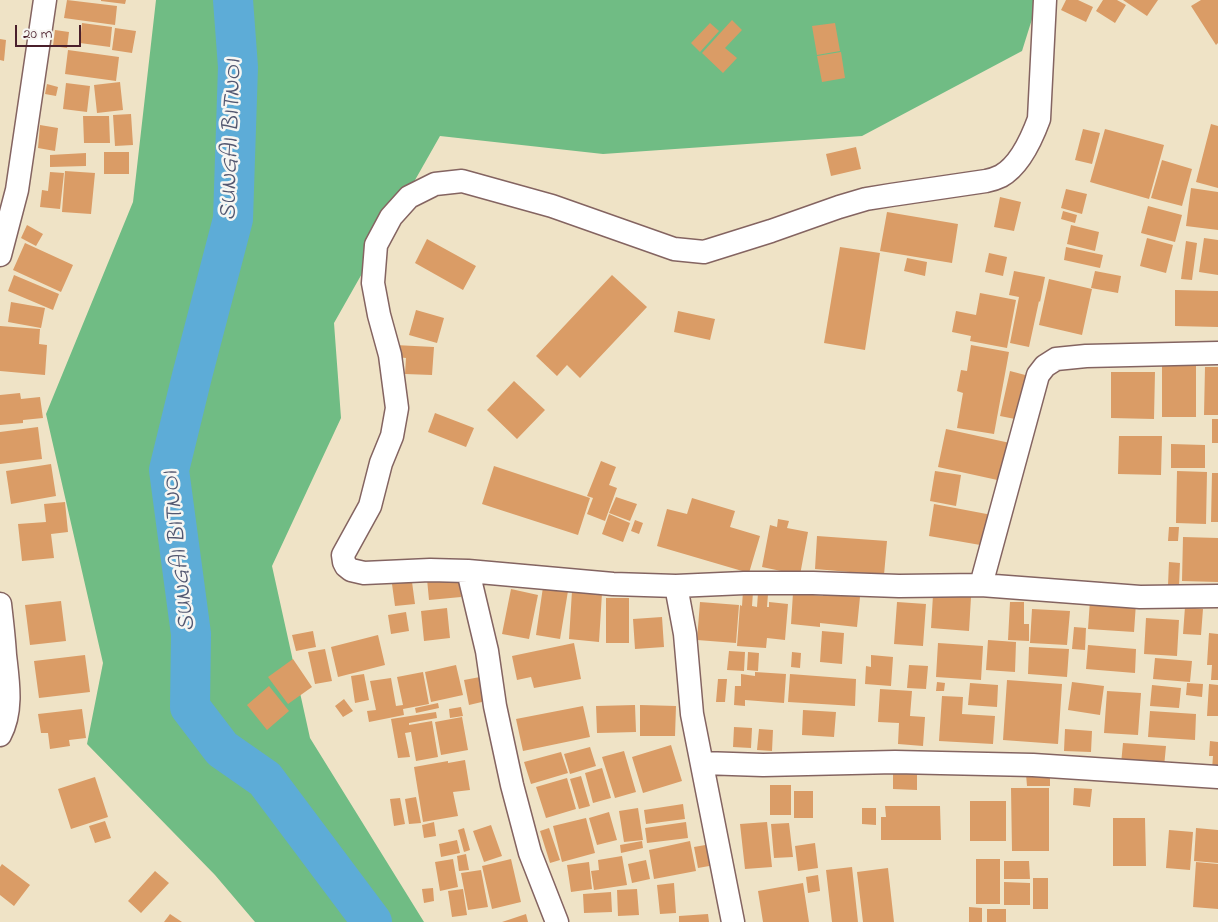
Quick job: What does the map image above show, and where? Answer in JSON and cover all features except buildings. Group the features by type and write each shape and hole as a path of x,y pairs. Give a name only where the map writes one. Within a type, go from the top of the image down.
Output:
{"street":[{"path":"0,255 8,188 28,107 45,0"},
{"path":"1044,0 1039,120 1023,153 1009,170 1001,176 986,181 866,200 839,207 704,252 674,249 552,206 462,181 435,184 409,197 391,217 376,245 373,283 379,315 390,355 397,408 392,436 381,462 370,506 343,555 344,562 350,570 364,574 430,570 468,571 613,584 676,586 744,583 898,586 981,585 1140,597 1218,596"},
{"path":"981,585 1038,375 1045,366 1056,359 1086,356 1218,352"},
{"path":"468,571 487,651 495,706 512,785 530,853 557,922"},
{"path":"676,586 685,634 692,714 733,922"},
{"path":"0,604 9,689 6,720 0,735"},
{"path":"702,763 763,765 895,762 1033,765 1218,777"}],"green space":[{"path":"156,0 1038,0 1022,51 862,136 603,154 440,136 334,323 341,418 272,566 310,738 424,922 255,922 215,875 87,744 103,663 46,414 133,202"}],"waterway":[{"name":"SUNGAI BITNOI","path":"233,0 238,67 233,219 169,470 191,634 190,707 222,749 265,779 372,922"}]}
